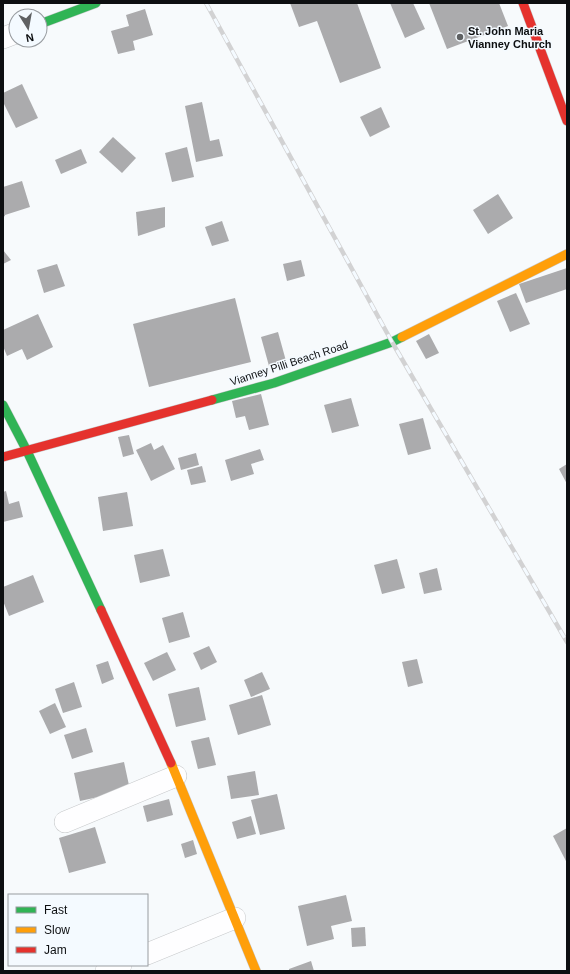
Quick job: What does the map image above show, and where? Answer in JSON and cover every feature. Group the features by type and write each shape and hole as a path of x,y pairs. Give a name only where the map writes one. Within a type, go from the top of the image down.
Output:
{"street":[{"path":"48,21 96,3"},
{"path":"523,3 567,121"},
{"name":"Vianney Pilli Beach Road","path":"3,457 274,383 392,342 567,254"},
{"path":"3,405 27,451 161,740 256,971"},
{"path":"65,822 176,776"},
{"path":"148,954 235,918"},
{"path":"106,971 118,966"}],"building":[{"path":"290,3 357,3 381,68 340,83 317,21 299,27"},
{"path":"390,3 413,3 425,29 405,38"},
{"name":"St. John Maria Vianney Church","path":"429,3 499,3 508,26 447,49"},
{"path":"145,9 153,35 133,41 135,50 118,54 111,31 129,26 126,15"},
{"path":"22,84 38,118 16,128 3,102 3,93"},
{"path":"202,102 210,141 219,139 223,156 196,162 185,106"},
{"path":"381,107 390,127 370,137 360,117"},
{"path":"113,137 136,158 122,173 99,152"},
{"path":"187,147 194,177 172,182 165,153"},
{"path":"81,149 87,163 61,174 55,160"},
{"path":"22,181 30,207 3,217 3,187"},
{"path":"498,194 513,218 488,234 473,210"},
{"path":"165,207 165,227 138,236 136,212"},
{"path":"222,221 229,241 212,246 205,227"},
{"path":"3,250 11,260 3,264"},
{"path":"301,260 305,276 287,281 283,264"},
{"path":"57,264 65,286 44,293 37,270"},
{"path":"567,268 567,289 526,303 519,284"},
{"path":"516,293 530,324 510,332 497,301"},
{"path":"235,298 251,362 149,387 133,324"},
{"path":"38,314 53,347 27,360 22,349 7,356 3,346 3,330"},
{"path":"278,332 286,361 269,366 261,337"},
{"path":"429,334 439,353 426,359 416,341"},
{"path":"261,394 269,425 249,430 245,416 236,418 232,401"},
{"path":"351,398 359,426 332,433 324,405"},
{"path":"423,418 431,449 408,455 399,424"},
{"path":"129,435 134,454 123,457 118,437"},
{"path":"151,443 154,450 163,445 175,469 151,481 136,450"},
{"path":"260,449 264,460 251,464 254,474 231,481 225,460"},
{"path":"196,453 199,465 181,470 178,458"},
{"path":"567,464 567,484 559,469"},
{"path":"202,466 206,482 191,485 187,470"},
{"path":"6,491 9,504 19,501 23,517 3,522 3,492"},
{"path":"127,492 133,526 103,531 98,497"},
{"path":"163,549 170,576 140,583 134,555"},
{"path":"397,559 405,588 382,594 374,565"},
{"path":"437,568 442,590 424,594 419,573"},
{"path":"33,575 44,602 9,616 3,601 3,587"},
{"path":"183,612 190,637 169,643 162,618"},
{"path":"209,646 217,662 201,670 193,653"},
{"path":"167,652 176,670 153,681 144,663"},
{"path":"417,659 423,683 408,687 402,662"},
{"path":"108,661 114,679 102,684 96,665"},
{"path":"262,672 270,689 251,697 244,680"},
{"path":"74,682 82,707 63,713 55,689"},
{"path":"199,687 206,720 176,727 168,694"},
{"path":"262,695 271,725 238,735 229,705"},
{"path":"55,703 66,727 50,734 39,711"},
{"path":"86,728 93,752 72,759 64,735"},
{"path":"209,737 216,765 198,769 191,741"},
{"path":"124,762 130,790 80,801 74,773"},
{"path":"255,771 259,795 231,799 227,776"},
{"path":"277,794 285,829 260,835 251,800"},
{"path":"169,799 173,815 147,822 143,806"},
{"path":"251,816 256,834 237,839 232,822"},
{"path":"95,827 106,863 69,873 59,838"},
{"path":"567,828 567,863 553,836"},
{"path":"193,840 197,854 185,858 181,844"},
{"path":"346,895 352,921 331,926 334,939 307,946 298,906"},
{"path":"365,927 366,946 352,947 351,928"},
{"path":"311,961 314,971 289,971 289,969"}],"railway":[{"path":"206,3 392,342 567,642"}],"traffic: fast":[{"path":"48,21 96,3"},
{"path":"212,400 274,383 392,342 402,337"},
{"path":"3,405 27,451 101,610"}],"traffic: slow":[{"path":"402,337 567,254"},
{"path":"171,763 256,971"}],"traffic: jam":[{"path":"523,3 567,121"},
{"path":"3,457 212,400"},
{"path":"101,610 171,763"}],"place":[{"name":"St. John Maria Vianney Church","path":"460,37"}]}
